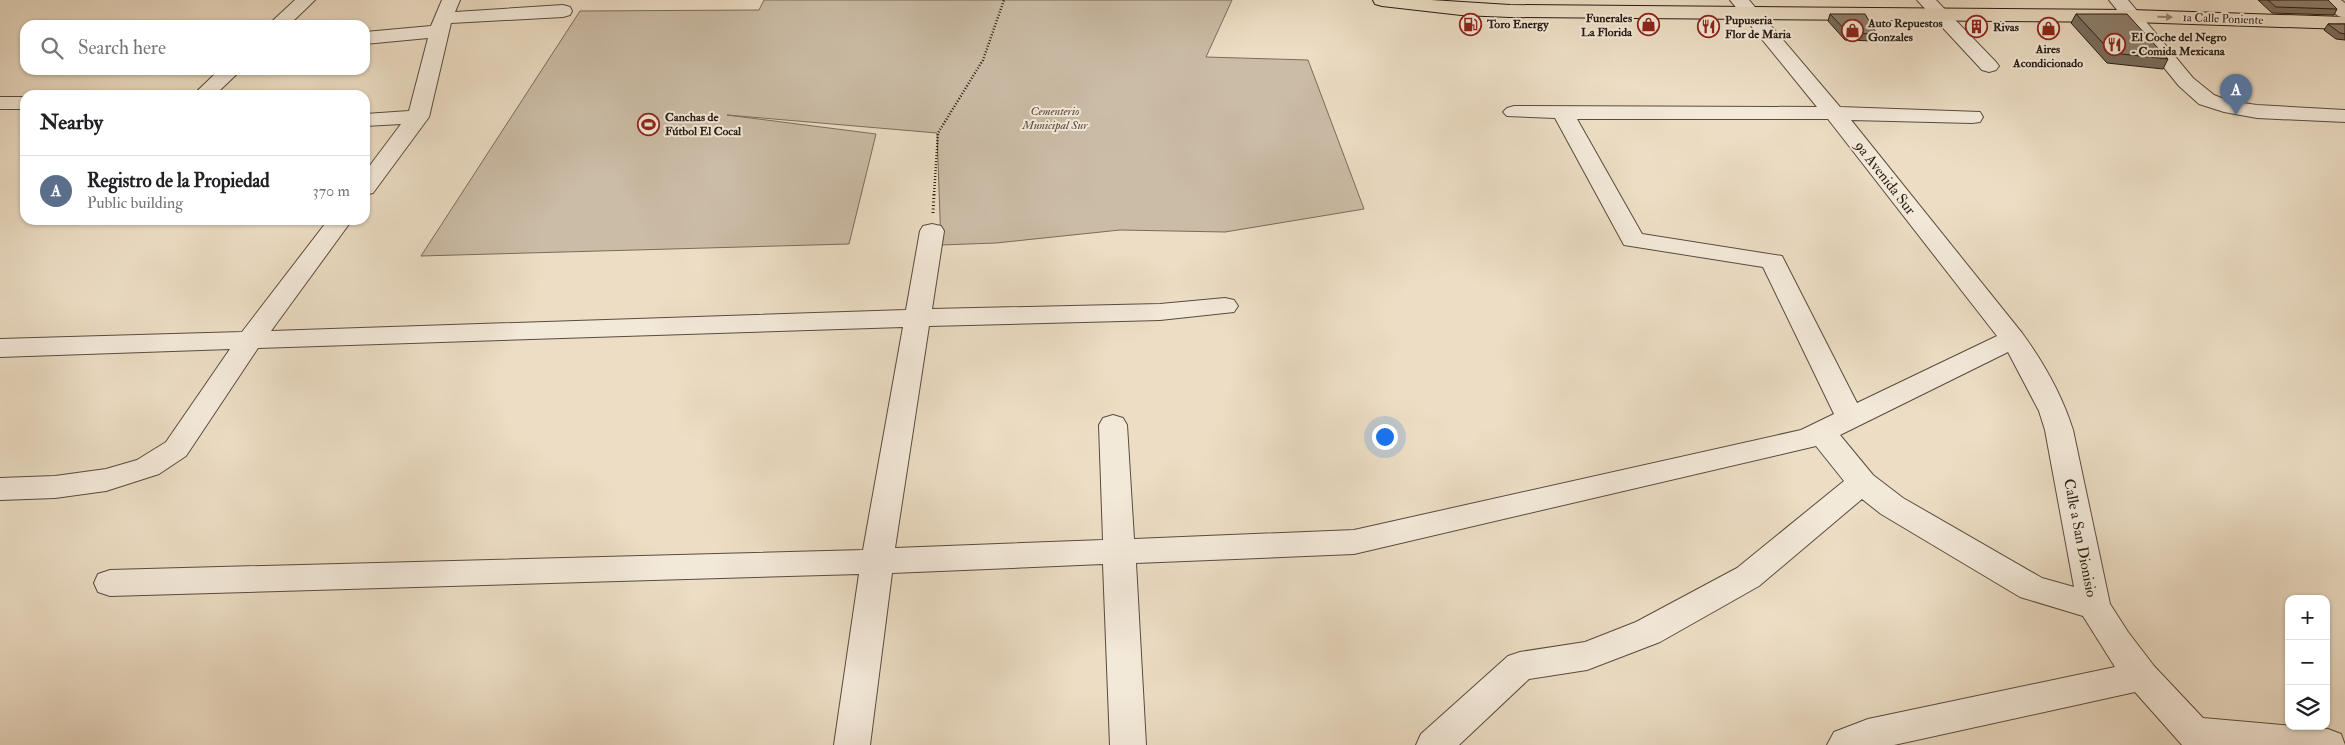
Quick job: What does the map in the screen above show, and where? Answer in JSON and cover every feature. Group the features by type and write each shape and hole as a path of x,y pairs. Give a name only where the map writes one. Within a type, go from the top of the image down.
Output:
{"main road":[{"name":"1a Calle Poniente","path":"1382,0 1442,7 1510,11 1744,6 1931,7 2345,23"}],"street":[{"path":"284,20 306,0"},
{"path":"2118,0 2196,93 2210,101 2236,109 2345,116"},
{"path":"2329,0 2345,12"},
{"name":"9a Avenida Sur","path":"1744,6 1834,112 2020,349"},
{"path":"1931,7 1989,66"},
{"path":"370,37 445,16 562,11"},
{"path":"370,181 418,117 445,16"},
{"path":"209,90 225,75"},
{"path":"2210,101 2345,109"},
{"path":"0,104 20,104"},
{"path":"1514,112 1834,112 1972,117"},
{"path":"1563,113 1633,240 1773,261 1850,418"},
{"path":"370,120 418,117"},
{"path":"0,489 55,487 106,480 148,466 176,449 250,340 336,225"},
{"path":"852,745 877,562 932,231"},
{"path":"0,348 918,318 1160,312 1225,306"},
{"path":"110,583 877,562 1354,542 1809,438 1850,418 2020,349"},
{"name":"Calle a San Dionisio","path":"2020,349 2053,412 2059,430 2094,606 2116,642 2142,676 2200,739"},
{"path":"1113,425 1128,745"},
{"path":"1821,432 1862,483 1892,506 2032,588 2094,606"},
{"path":"1434,745 1520,666 1587,656 1648,632 1748,577 1862,483"},
{"path":"1845,745 1868,735 2142,676"},
{"path":"2200,739 2328,745"}],"path":[{"path":"932,231 938,133 983,60 1004,0"}],"green space":[{"name":"Cementerio Municipal Sur","path":"764,0 1232,0 1206,57 1308,60 1364,209 1225,232 1120,230 996,243 941,245 937,133 727,115 876,134 849,244 421,256 580,11 759,10"}],"building":[{"path":"2268,0 2328,0 2337,9 2276,7"},
{"path":"1830,14 1865,14 1877,34 1848,33"},
{"path":"2076,14 2127,14 2168,59 2112,53"},
{"path":"2328,24 2345,24 2345,34 2340,33"}],"place":[{"name":"Toro Energy","path":"1471,24"},
{"name":"Funerales La Florida","path":"1648,25"},
{"name":"Pupuseria Flor de Maria","path":"1709,27"},
{"name":"Rivas","path":"1977,27"},
{"name":"Aires Acondicionado","path":"2048,28"},
{"name":"Auto Repuestos Gonzales","path":"1852,30"},
{"name":"El Coche del Negro - Comida Mexicana","path":"2115,44"},
{"name":"Registro de la Propiedad","path":"2236,115"},
{"name":"Canchas de Fútbol El Cocal","path":"649,124"}]}
